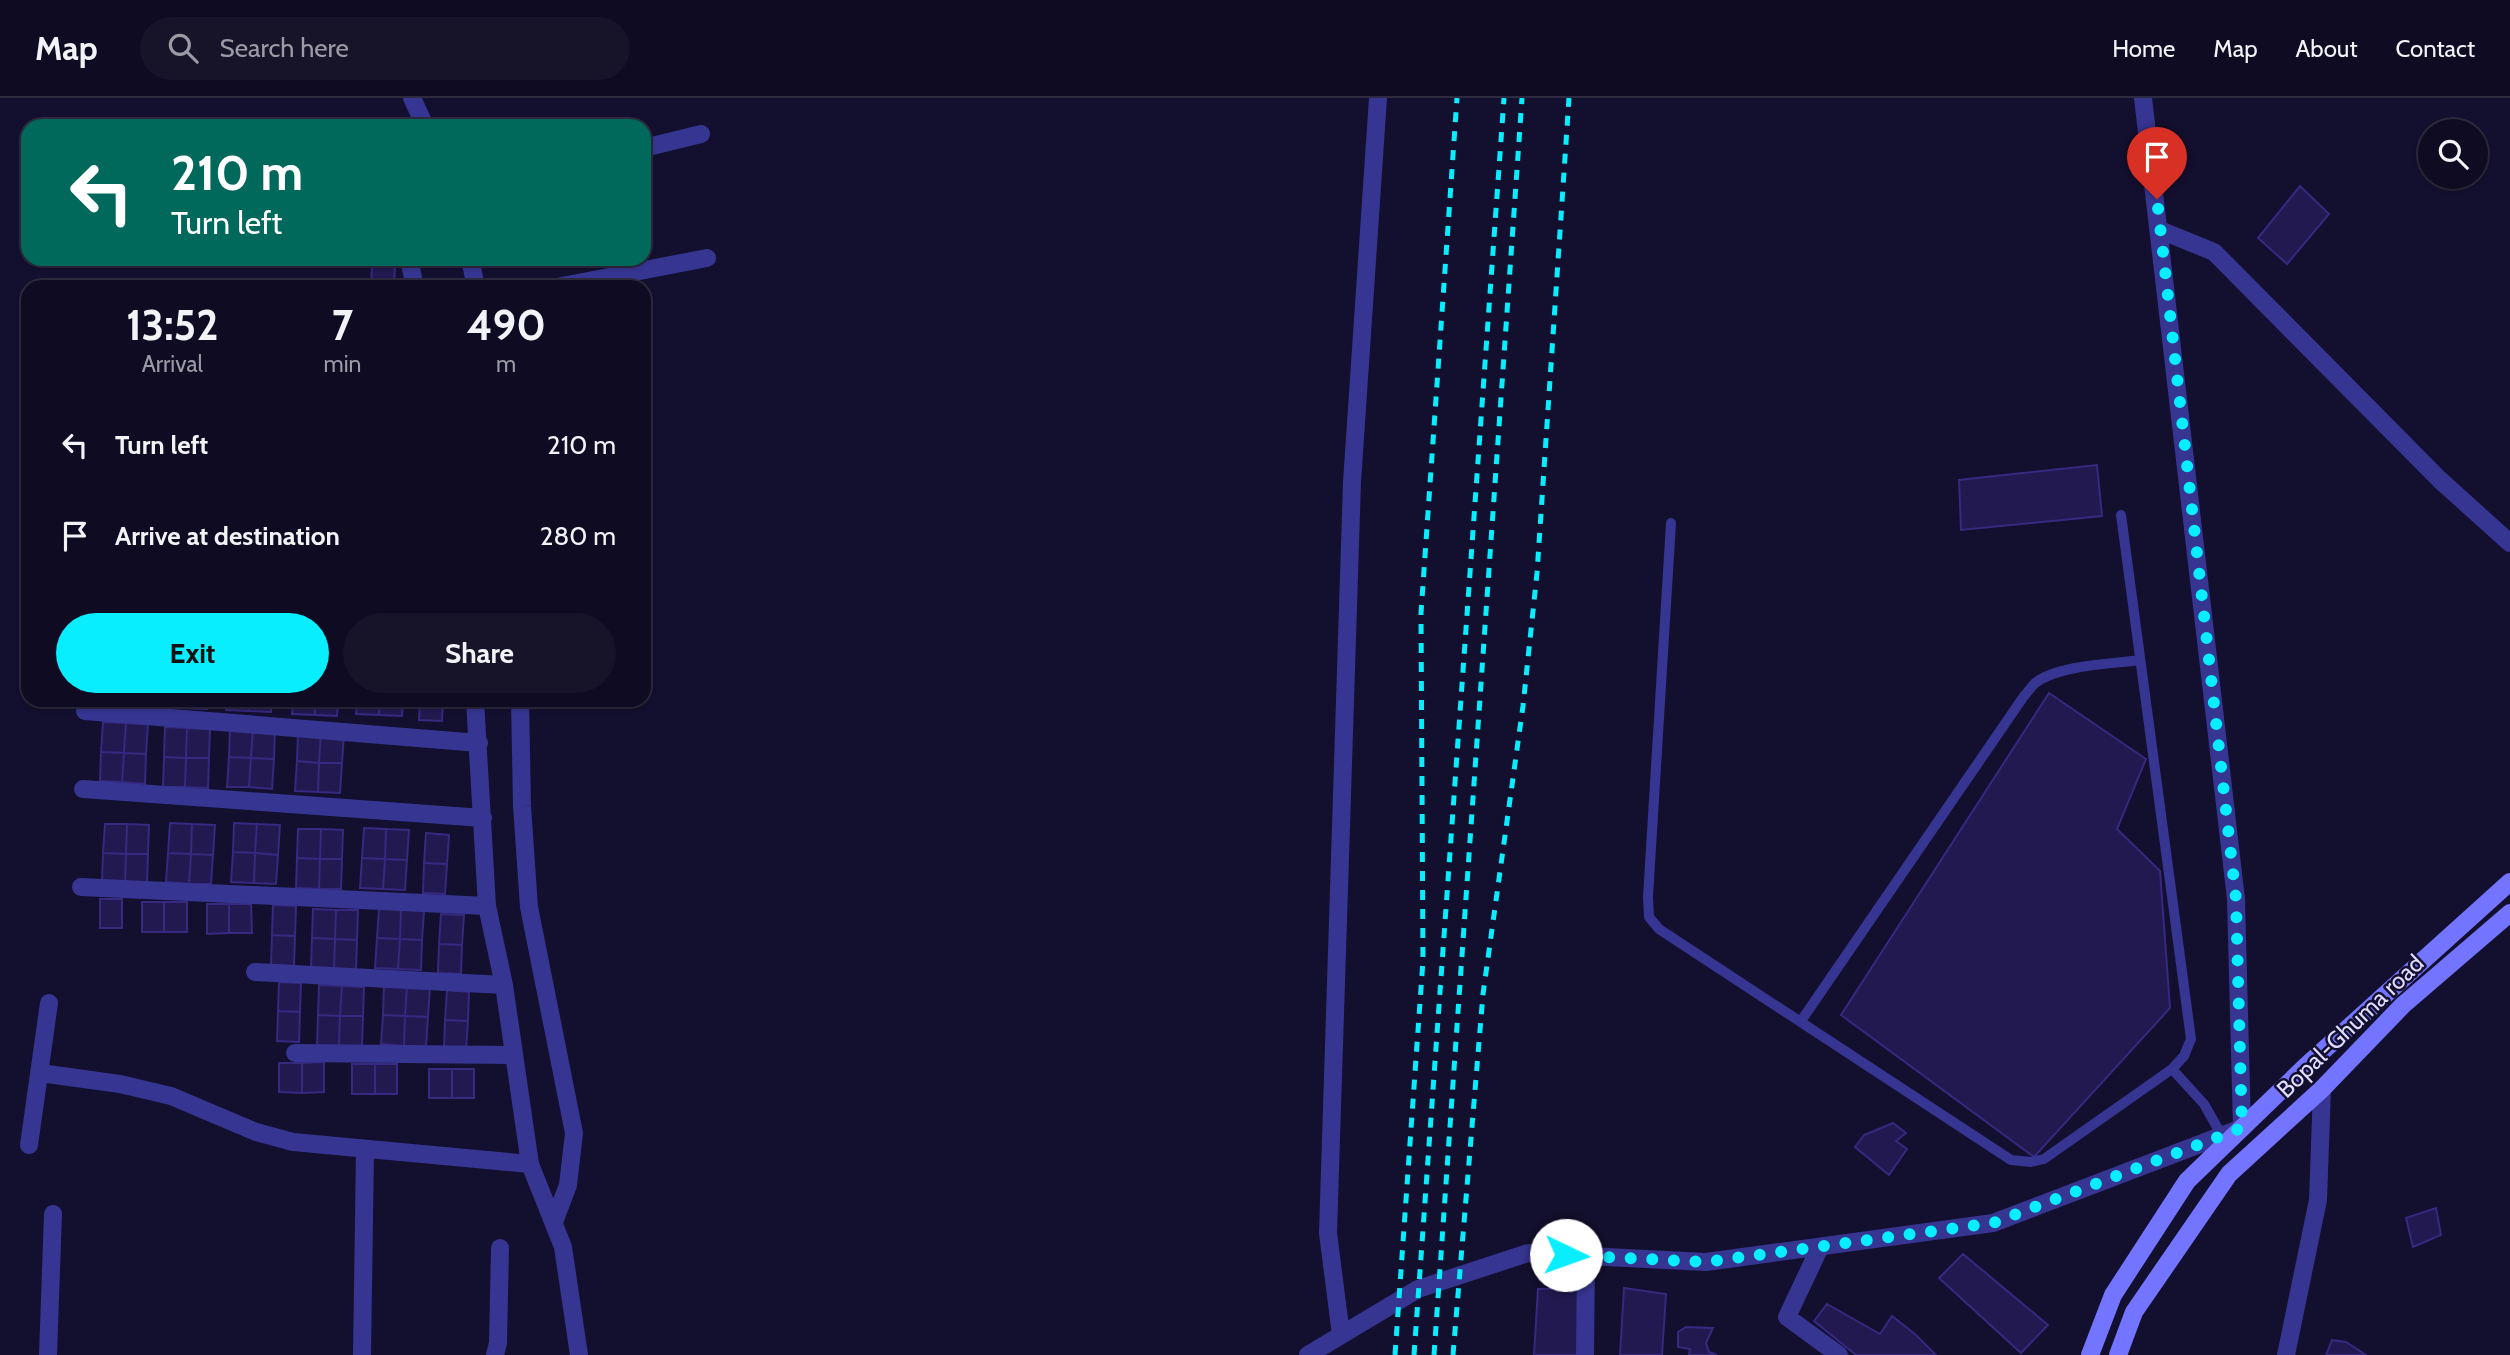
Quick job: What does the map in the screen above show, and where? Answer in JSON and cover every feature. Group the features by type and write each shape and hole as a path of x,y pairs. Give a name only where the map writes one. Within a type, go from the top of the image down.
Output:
{"street":[{"path":"412,98 422,119"},
{"path":"1341,1335 1328,1233 1352,482 1378,98"},
{"path":"2143,98 2236,899 2242,1128 2259,1147"},
{"path":"651,146 701,134"},
{"path":"2160,230 2214,252 2440,480 2510,543"},
{"path":"593,280 708,258"},
{"path":"476,707 487,906 504,985 530,1164 563,1247 579,1355"},
{"path":"520,707 522,806 529,906 574,1133 568,1185 554,1222"},
{"path":"85,711 479,743"},
{"path":"83,789 482,818"},
{"path":"2090,1355 2113,1295 2187,1181 2306,1066 2510,882"},
{"path":"81,887 487,906"},
{"name":"Bopal-Ghuma road","path":"2118,1355 2134,1311 2229,1174 2322,1089 2403,1004 2510,913"},
{"path":"255,972 504,985"},
{"path":"29,1145 49,1003"},
{"path":"295,1053 514,1055"},
{"path":"40,1073 120,1084 171,1096 256,1132 293,1142 530,1164"},
{"path":"2286,1355 2318,1200 2322,1089"},
{"path":"1308,1355 1418,1289 1528,1253 1706,1262 1993,1223 2242,1128"},
{"path":"362,1355 365,1150"},
{"path":"48,1355 53,1214"},
{"path":"1820,1247 1787,1317 1839,1355"},
{"path":"495,1355 498,1343 500,1248"},
{"path":"1585,1355 1586,1256"}],"lane":[{"path":"1671,523 1647,897 1649,917 1659,929 2011,1160 2031,1162 2044,1159 2172,1069 2184,1056 2191,1039 2121,514"},
{"path":"1801,1021 2024,696 2037,682 2053,674 2074,669 2140,660"},
{"path":"2172,1069 2204,1104 2222,1136"}],"building":[{"path":"2300,186 2329,214 2287,264 2258,238"},
{"path":"372,266 395,266 394,280 371,280"},
{"path":"2097,465 2102,516 1961,530 1959,480"},
{"path":"2049,693 2146,759 2117,829 2160,871 2170,1008 2034,1157 1841,1015"},
{"path":"119,707 141,707 141,709"},
{"path":"207,707 207,709 184,708"},
{"path":"226,707 249,707 249,711 226,710"},
{"path":"249,707 271,707 271,712 249,711"},
{"path":"292,707 315,707 315,715 292,714"},
{"path":"315,707 338,707 337,716 315,715"},
{"path":"356,707 380,707 379,715 356,714"},
{"path":"380,707 403,707 402,716 379,715"},
{"path":"420,707 443,707 442,721 419,720"},
{"path":"103,722 126,723 124,753 101,752"},
{"path":"126,723 148,724 146,754 124,753"},
{"path":"165,727 187,728 186,758 164,757"},
{"path":"230,727 253,728 251,758 229,757"},
{"path":"187,728 210,729 209,758 186,758"},
{"path":"253,728 275,729 274,759 251,758"},
{"path":"298,731 321,733 319,763 297,761"},
{"path":"321,733 344,734 342,763 319,763"},
{"path":"101,752 124,753 122,782 100,781"},
{"path":"124,753 146,754 145,784 122,782"},
{"path":"164,757 186,758 185,787 163,787"},
{"path":"229,757 251,758 249,787 227,787"},
{"path":"186,758 209,758 208,788 185,787"},
{"path":"251,758 274,759 272,789 249,787"},
{"path":"297,761 319,763 318,792 295,791"},
{"path":"319,763 342,763 340,793 318,792"},
{"path":"170,823 192,824 191,854 168,853"},
{"path":"234,823 257,824 255,853 233,852"},
{"path":"105,824 127,824 126,854 103,853"},
{"path":"127,824 149,825 148,854 126,854"},
{"path":"192,824 215,825 213,855 191,854"},
{"path":"257,824 280,825 278,855 255,853"},
{"path":"364,828 386,829 385,859 362,858"},
{"path":"298,829 321,829 320,859 297,858"},
{"path":"321,829 343,830 342,859 320,859"},
{"path":"386,829 409,830 407,860 385,859"},
{"path":"426,833 449,835 447,864 424,863"},
{"path":"233,852 255,853 254,883 231,882"},
{"path":"103,853 126,854 125,883 102,882"},
{"path":"168,853 191,854 189,884 166,882"},
{"path":"255,853 278,855 276,884 254,883"},
{"path":"126,854 148,854 147,884 125,883"},
{"path":"191,854 213,855 211,884 189,884"},
{"path":"297,858 320,859 319,889 296,888"},
{"path":"362,858 385,859 383,889 360,888"},
{"path":"320,859 342,859 341,889 319,889"},
{"path":"385,859 407,860 405,890 383,889"},
{"path":"424,863 447,864 445,894 423,893"},
{"path":"100,899 122,899 122,928 100,928"},
{"path":"142,902 164,902 164,932 142,932"},
{"path":"164,902 187,902 187,932 164,932"},
{"path":"207,904 229,904 229,933 207,934"},
{"path":"229,904 251,904 252,933 229,933"},
{"path":"273,905 296,906 295,936 272,935"},
{"path":"313,909 336,910 335,939 312,938"},
{"path":"379,909 401,909 400,939 377,938"},
{"path":"401,909 424,911 422,940 400,939"},
{"path":"336,910 358,910 357,940 335,939"},
{"path":"441,914 464,915 462,945 439,944"},
{"path":"272,935 295,936 294,966 271,965"},
{"path":"312,938 335,939 334,969 311,968"},
{"path":"377,938 400,939 398,969 375,968"},
{"path":"335,939 357,940 356,970 334,969"},
{"path":"400,939 422,940 421,970 398,969"},
{"path":"439,944 462,945 461,974 438,973"},
{"path":"279,982 301,983 300,1012 278,1011"},
{"path":"319,985 342,986 340,1016 318,1015"},
{"path":"384,985 407,986 405,1016 383,1015"},
{"path":"342,986 364,987 363,1016 340,1016"},
{"path":"407,986 430,987 428,1017 405,1016"},
{"path":"447,990 469,992 468,1021 445,1020"},
{"path":"278,1011 300,1012 299,1042 277,1041"},
{"path":"318,1015 340,1016 339,1046 317,1045"},
{"path":"383,1015 405,1016 404,1046 381,1044"},
{"path":"340,1016 363,1016 362,1046 339,1046"},
{"path":"405,1016 428,1017 426,1047 404,1046"},
{"path":"445,1020 468,1021 466,1051 444,1050"},
{"path":"324,1062 324,1092 302,1093 302,1063"},
{"path":"279,1063 302,1063 302,1093 279,1092"},
{"path":"352,1064 375,1064 375,1094 352,1094"},
{"path":"375,1064 397,1064 397,1094 375,1094"},
{"path":"429,1069 452,1069 452,1098 429,1098"},
{"path":"452,1069 474,1069 474,1098 452,1098"},
{"path":"1893,1123 1906,1133 1896,1141 1907,1149 1889,1175 1855,1147 1864,1135"},
{"path":"2436,1208 2441,1235 2413,1247 2406,1218"},
{"path":"1963,1254 2048,1325 2021,1353 1939,1278"},
{"path":"1580,1288 1578,1355 1534,1355 1538,1289"},
{"path":"1624,1288 1666,1294 1662,1355 1620,1355"},
{"path":"1827,1304 1880,1334 1892,1316 1936,1355 1856,1355 1814,1321"},
{"path":"1686,1327 1713,1328 1706,1343 1709,1352 1717,1355 1689,1355 1690,1349 1678,1347 1678,1332"},
{"path":"2332,1340 2346,1342 2366,1355 2326,1355"}],"railway":[{"path":"1395,1355 1423,960 1421,613 1457,98"},
{"path":"1414,1355 1504,98"},
{"path":"1434,1355 1522,98"},
{"path":"1453,1355 1483,994 1523,706 1537,573 1569,98"}],"route":[{"path":"1566,1255 1706,1262 1993,1223 2242,1128 2236,899 2157,199"}]}
